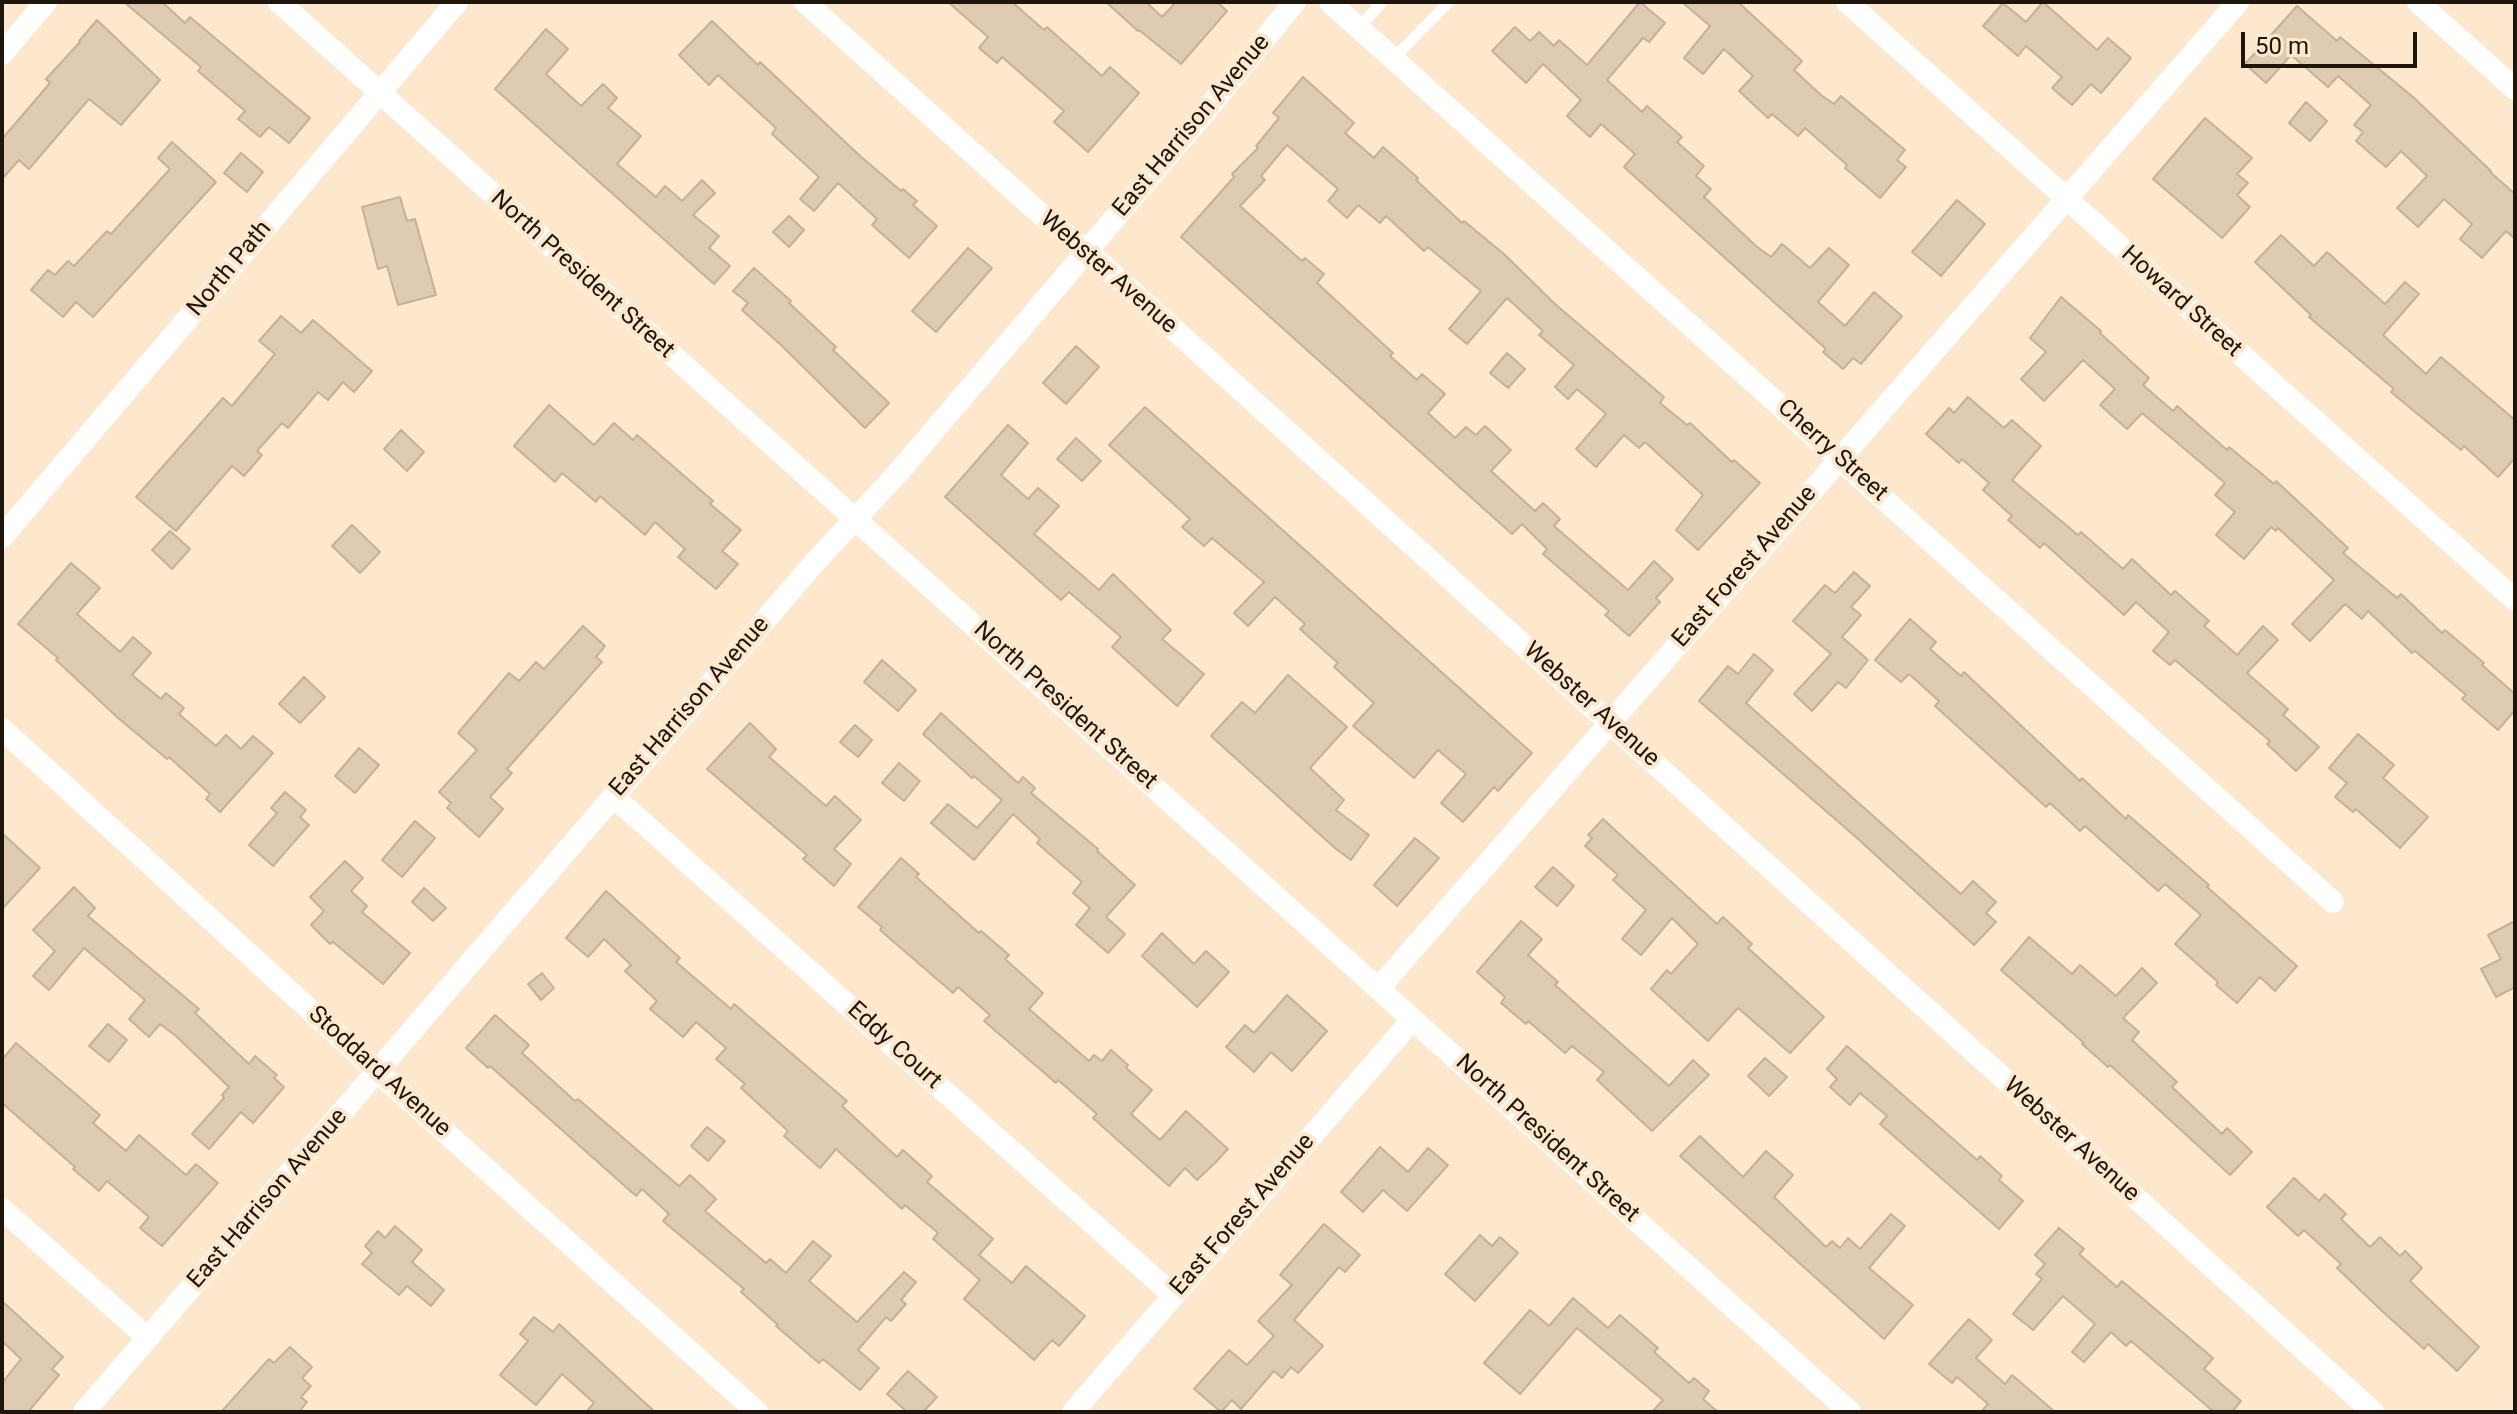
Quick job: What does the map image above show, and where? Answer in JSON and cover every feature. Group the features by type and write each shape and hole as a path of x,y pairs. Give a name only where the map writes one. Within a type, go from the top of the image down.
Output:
{"street":[{"path":"2,54 46,2"},
{"name":"North President Street","path":"279,2 1850,1412"},
{"name":"North Path","path":"2,537 457,2"},
{"name":"Webster Avenue","path":"805,2 1611,722 2373,1412"},
{"name":"East Harrison Avenue","path":"84,1412 816,561 907,462 1295,2"},
{"name":"Cherry Street","path":"1330,2 2333,902"},
{"name":"Howard Street","path":"1847,2 2515,600"},
{"name":"East Forest Avenue","path":"1379,988 2238,2"},
{"path":"2434,7 2515,89"},
{"name":"Stoddard Avenue","path":"2,729 757,1412"},
{"name":"Eddy Court","path":"613,796 1174,1296"},
{"name":"East Forest Avenue","path":"1073,1412 1413,1019"},
{"path":"2,1209 148,1338"}],"lane":[{"path":"1359,28 1382,2"},
{"path":"1393,59 1449,2"}],"building":[{"path":"124,2 162,2 185,23 190,17 310,118 289,143 269,127 260,137 238,119 245,111 198,71 201,67"},
{"path":"948,2 1012,2 1044,30 1047,27 1102,76 1110,67 1139,93 1088,152 1054,122 1064,111 1002,57 997,63 979,48 988,37"},
{"path":"1106,2 1146,2 1162,17 1176,2 1217,2 1227,11 1181,64"},
{"path":"1640,2 1665,23 1649,42 1643,38 1607,80 1642,112 1647,106 1682,137 1677,142 1704,166 1696,176 1711,189 1704,197 1756,246 1771,257 1782,244 1810,268 1829,248 1849,265 1818,302 1845,326 1874,292 1902,316 1861,364 1853,358 1843,369 1823,352 1826,349 1624,167 1635,154 1601,124 1590,137 1567,116 1581,100 1543,64 1526,83 1492,51 1515,27 1530,41 1539,32 1554,46 1559,40 1587,65"},
{"path":"1682,2 1738,2 1802,61 1794,70 1821,95 1834,104 1841,96 1905,150 1897,160 1906,167 1880,198 1805,128 1798,136 1772,114 1768,118 1739,91 1753,76 1724,49 1703,74 1684,58 1710,26"},
{"path":"2043,2 2097,50 2108,38 2131,58 2101,93 2091,84 2072,105 2052,88 2062,77 2026,46 2018,56 1983,26 2003,3 2026,22"},
{"path":"2297,6 2337,41 2340,37 2413,97 2515,194 2515,239 2506,231 2482,258 2460,239 2472,224 2444,199 2418,227 2397,208 2427,176 2401,151 2386,167 2356,141 2363,132 2354,125 2371,105 2338,76 2328,87 2291,55 2266,83 2245,64"},
{"path":"97,20 160,80 121,125 89,99 29,169 19,160 2,179 2,139 50,83 46,79"},
{"path":"712,21 859,155 917,201 913,205 937,226 909,258 872,225 877,219 838,183 814,211 800,199 819,177 772,134 776,128 718,75 709,85 679,55"},
{"path":"546,29 568,49 546,74 581,106 603,84 617,98 608,108 641,136 617,164 656,197 665,186 682,201 702,180 715,193 693,215 719,236 709,248 730,266 714,284 495,89"},
{"path":"1303,77 1354,123 1345,133 1374,158 1383,147 1462,223 1464,221 1505,255 1555,304 1664,397 1660,403 1687,425 1690,423 1760,483 1698,550 1676,530 1703,495 1645,442 1639,448 1624,435 1596,467 1576,449 1606,414 1577,389 1568,399 1555,387 1574,365 1539,335 1543,331 1507,298 1467,344 1449,329 1481,291 1428,247 1424,251 1386,216 1380,223 1358,205 1347,218 1328,201 1338,189 1287,145 1261,176 1265,180 1240,206 1302,261 1305,258 1324,274 1317,283 1393,353 1390,356 1417,380 1422,374 1445,394 1428,413 1455,438 1466,427 1476,435 1485,426 1511,450 1491,471 1535,511 1543,503 1560,519 1554,526 1628,590 1654,561 1673,579 1656,598 1660,602 1629,636 1605,615 1609,611 1543,554 1547,549 1522,524 1512,534 1181,237 1234,177 1232,174 1258,148 1256,146 1279,118 1273,113"},
{"path":"2306,102 2327,121 2310,141 2289,123"},
{"path":"2205,118 2252,158 2237,174 2248,183 2237,195 2250,207 2222,238 2153,179"},
{"path":"172,142 216,182 93,317 76,302 63,317 31,290 48,270 55,275 68,261 74,266 107,231 111,234 170,169 158,158"},
{"path":"241,153 263,172 247,192 224,173"},
{"path":"400,197 407,221 415,219 436,295 398,305 387,266 378,269 362,207"},
{"path":"1957,200 1985,224 1941,276 1912,252"},
{"path":"789,216 804,230 789,247 773,232"},
{"path":"2281,235 2314,266 2327,252 2385,304 2405,282 2419,294 2383,335 2426,374 2441,357 2515,420 2515,458 2498,477 2464,446 2461,450 2391,392 2394,389 2309,317 2311,315 2255,262"},
{"path":"968,248 992,268 936,332 912,311"},
{"path":"754,268 791,301 789,303 836,347 833,350 889,403 865,428 742,310 748,303 733,291"},
{"path":"2061,297 2149,378 2143,385 2173,411 2177,406 2227,450 2229,447 2274,484 2276,481 2348,548 2343,553 2397,598 2401,594 2442,633 2445,630 2484,663 2482,665 2515,694 2515,710 2498,730 2462,699 2466,695 2415,651 2412,653 2368,611 2362,619 2345,604 2310,641 2292,624 2334,580 2278,528 2276,531 2271,527 2244,559 2216,535 2235,512 2215,495 2225,483 2142,413 2127,429 2100,405 2115,389 2083,360 2044,401 2021,379 2046,352 2030,338"},
{"path":"281,316 301,333 313,320 372,371 354,392 343,382 328,400 318,392 288,428 282,423 257,451 262,455 244,476 232,466 176,531 136,497 223,398 232,406 275,354 259,341"},
{"path":"1076,346 1099,367 1066,404 1043,383"},
{"path":"1507,353 1525,369 1508,388 1490,373"},
{"path":"1968,397 2004,428 2012,420 2041,446 2012,480 2078,535 2081,532 2123,569 2132,559 2171,595 2175,591 2209,621 2204,626 2237,655 2263,626 2278,640 2247,673 2288,709 2283,715 2319,747 2296,771 2267,744 2270,741 2175,660 2170,665 2153,651 2169,632 2136,602 2124,615 2044,543 2040,548 2008,520 2012,516 1983,490 1989,483 1962,459 1959,463 1926,434 1949,408 1954,413"},
{"path":"549,405 594,445 614,423 633,440 637,435 713,501 710,504 741,530 722,551 738,564 716,589 678,557 685,549 655,522 645,535 600,496 596,502 562,473 555,482 514,446"},
{"path":"1145,407 1532,753 1498,791 1494,787 1463,822 1441,803 1466,774 1438,750 1414,778 1353,726 1374,703 1334,667 1338,663 1300,629 1305,624 1275,597 1248,626 1234,613 1264,582 1212,538 1204,546 1182,527 1190,519 1109,445"},
{"path":"1008,425 1028,443 1001,475 1028,499 1038,488 1059,506 1034,534 1099,590 1113,574 1171,630 1162,639 1204,674 1177,706 1112,647 1121,637 1069,592 1061,600 945,497"},
{"path":"401,430 424,452 407,471 384,449"},
{"path":"1076,438 1101,461 1082,481 1057,459"},
{"path":"352,525 380,552 360,573 332,546"},
{"path":"170,531 190,549 172,569 152,550"},
{"path":"71,563 100,588 77,614 120,652 133,637 151,653 132,675 161,699 166,693 184,708 179,714 216,746 226,735 241,749 253,736 273,753 220,812 206,799 210,794 117,717 56,660 58,658 18,624"},
{"path":"1854,572 1870,586 1851,607 1861,615 1842,637 1868,660 1846,688 1838,682 1812,711 1794,694 1831,654 1793,621 1825,585 1835,593"},
{"path":"1910,619 1936,642 1930,649 1961,676 1964,672 2080,781 2082,778 2126,819 2128,815 2297,966 2275,991 2260,977 2237,1003 2175,944 2201,915 2165,884 2158,891 2085,826 2080,831 2050,803 2046,807 1935,706 1939,701 1909,674 1901,682 1875,660"},
{"path":"583,626 605,646 596,657 602,662 507,769 512,773 490,797 503,809 479,837 447,808 451,803 439,792 477,750 458,733 509,673 519,681 536,662 544,669"},
{"path":"1754,654 1773,670 1746,703 1961,894 1973,881 1996,902 1986,913 1996,922 1974,945 1699,701 1728,666 1738,674"},
{"path":"882,660 916,690 898,711 864,682"},
{"path":"1288,675 1347,727 1310,768 1344,800 1336,810 1369,835 1351,860 1211,736 1242,702 1255,713"},
{"path":"304,677 325,697 300,723 279,704"},
{"path":"941,713 1018,783 1023,777 1035,788 1031,793 1098,849 1135,885 1106,917 1125,934 1108,953 1076,925 1090,908 1073,893 1082,882 1037,843 1040,839 1013,814 974,860 931,823 948,804 977,828 1002,800 923,734"},
{"path":"750,723 776,749 769,757 826,806 835,796 861,820 834,849 851,864 834,886 803,859 807,855 707,769"},
{"path":"855,725 872,740 858,757 840,742"},
{"path":"2358,734 2394,765 2383,778 2428,817 2400,848 2356,809 2353,812 2335,797 2347,783 2329,768"},
{"path":"359,748 379,765 355,793 335,776"},
{"path":"899,763 920,781 904,801 882,783"},
{"path":"285,792 306,810 300,817 309,825 273,866 249,845 277,813 271,808"},
{"path":"1603,819 1717,924 1723,917 1752,944 1748,948 1824,1017 1790,1053 1738,1008 1708,1041 1651,989 1667,970 1671,974 1698,944 1672,918 1641,955 1622,939 1646,910 1613,880 1618,875 1585,846 1592,838 1588,835"},
{"path":"415,821 435,838 402,877 382,860"},
{"path":"2,833 40,868 2,909"},
{"path":"1415,838 1439,858 1397,906 1374,885"},
{"path":"901,858 919,874 916,877 979,933 981,931 1009,955 1005,959 1043,993 1029,1009 1089,1061 1094,1055 1102,1061 1111,1050 1128,1065 1126,1068 1152,1090 1131,1114 1160,1140 1186,1111 1228,1149 1216,1162 1197,1180 1185,1168 1169,1186 1093,1118 1097,1114 984,1021 990,1015 958,987 953,993 880,930 882,927 858,907"},
{"path":"345,861 363,878 351,891 367,906 362,912 410,953 383,984 333,942 330,944 311,925 324,911 310,897"},
{"path":"1553,867 1574,886 1557,906 1535,887"},
{"path":"74,887 95,908 88,916 199,1009 195,1013 249,1064 255,1056 277,1075 274,1078 284,1087 253,1123 241,1112 209,1149 192,1134 224,1098 222,1095 229,1087 160,1024 149,1037 129,1019 145,1000 84,948 49,990 33,976 55,951 33,930"},
{"path":"424,888 446,908 433,921 412,902"},
{"path":"606,891 680,958 676,962 731,1009 734,1004 847,1101 842,1106 897,1157 903,1150 932,1176 927,1182 993,1239 979,1255 1012,1283 1026,1266 1085,1316 1059,1346 1052,1340 1034,1360 964,1299 980,1280 933,1239 938,1233 905,1205 902,1209 836,1149 820,1168 784,1136 788,1131 741,1088 745,1084 716,1059 726,1048 696,1022 683,1037 650,1009 657,1001 625,971 631,965 604,939 588,957 566,938"},
{"path":"1521,921 1542,939 1528,955 1558,982 1555,985 1669,1086 1693,1060 1709,1075 1652,1131 1597,1080 1604,1072 1572,1046 1565,1053 1528,1021 1526,1024 1501,1003 1505,997 1477,972"},
{"path":"2515,921 2515,987 2496,997 2481,969 2501,959 2488,935"},
{"path":"1162,933 1194,964 1206,951 1229,972 1197,1007 1142,956"},
{"path":"2029,937 2072,974 2080,965 2116,996 2142,968 2157,983 2123,1018 2139,1032 2132,1040 2177,1082 2172,1087 2222,1134 2227,1128 2252,1152 2230,1175 2001,970"},
{"path":"542,973 554,988 541,1000 528,984"},
{"path":"1287,995 1327,1031 1292,1071 1271,1052 1254,1072 1226,1047 1245,1025 1254,1033"},
{"path":"495,1015 529,1045 522,1053 575,1101 578,1099 679,1186 690,1175 716,1199 705,1211 766,1263 770,1259 786,1273 813,1241 831,1256 809,1281 857,1322 904,1272 916,1282 901,1300 906,1304 891,1321 886,1317 858,1350 879,1368 860,1390 823,1359 819,1363 776,1326 741,1292 744,1289 663,1221 669,1214 642,1189 636,1196 466,1048"},
{"path":"108,1024 127,1040 109,1062 89,1046"},
{"path":"16,1043 100,1115 93,1123 126,1151 139,1135 186,1175 196,1164 218,1183 162,1246 140,1228 149,1217 107,1181 99,1191 2,1103 2,1060"},
{"path":"1847,1046 1977,1160 1980,1156 2002,1176 1999,1180 2023,1201 1999,1229 1880,1124 1887,1116 1860,1093 1850,1105 1830,1087 1837,1079 1827,1069"},
{"path":"1765,1058 1787,1077 1769,1096 1748,1076"},
{"path":"707,1127 725,1141 708,1161 691,1146"},
{"path":"1700,1136 1743,1177 1766,1151 1793,1175 1774,1197 1826,1247 1832,1241 1840,1248 1848,1238 1860,1249 1891,1214 1905,1226 1869,1268 1913,1305 1884,1339 1680,1156"},
{"path":"1380,1147 1408,1172 1428,1148 1448,1165 1407,1211 1383,1190 1363,1212 1341,1192"},
{"path":"2294,1178 2319,1201 2325,1194 2346,1214 2341,1219 2370,1247 2380,1237 2400,1256 2405,1251 2422,1268 2410,1281 2479,1347 2457,1371 2428,1344 2424,1349 2382,1311 2337,1268 2341,1264 2304,1230 2298,1236 2267,1207"},
{"path":"1324,1224 1360,1255 1345,1272 1339,1267 1294,1320 1323,1346 1298,1373 1291,1367 1282,1378 1274,1371 1241,1409 1232,1400 1221,1412 1194,1389 1229,1350 1247,1365 1274,1336 1258,1321 1292,1285 1280,1275"},
{"path":"395,1226 422,1250 412,1262 444,1290 431,1306 407,1286 399,1295 362,1264 372,1253 365,1246 378,1231 385,1238"},
{"path":"2059,1228 2084,1249 2079,1254 2117,1287 2122,1281 2213,1358 2204,1369 2241,1401 2232,1412 2214,1412 2131,1341 2126,1346 2111,1332 2084,1362 2072,1352 2095,1324 2063,1296 2033,1330 2013,1314 2042,1279 2036,1274 2045,1264 2035,1255"},
{"path":"1480,1235 1492,1246 1500,1237 1518,1253 1475,1301 1445,1274"},
{"path":"1573,1298 1608,1328 1620,1315 1658,1348 1654,1352 1689,1383 1694,1378 1709,1391 1703,1399 1718,1412 1652,1412 1663,1400 1577,1328 1520,1394 1484,1363 1530,1310 1549,1326"},
{"path":"2,1301 63,1357 52,1369 59,1375 28,1412 2,1412 2,1383 21,1359 2,1341"},
{"path":"534,1317 553,1332 559,1324 655,1412 586,1412 594,1403 562,1374 536,1405 500,1375 528,1341 520,1334"},
{"path":"1969,1319 1992,1340 1976,1358 2005,1384 2012,1375 2055,1412 1981,1412 1988,1404 1957,1377 1952,1383 1929,1364"},
{"path":"290,1347 312,1367 302,1378 311,1386 301,1397 307,1402 299,1412 221,1412 269,1359 274,1363"},
{"path":"908,1371 937,1397 923,1412 907,1412 887,1394"}]}
